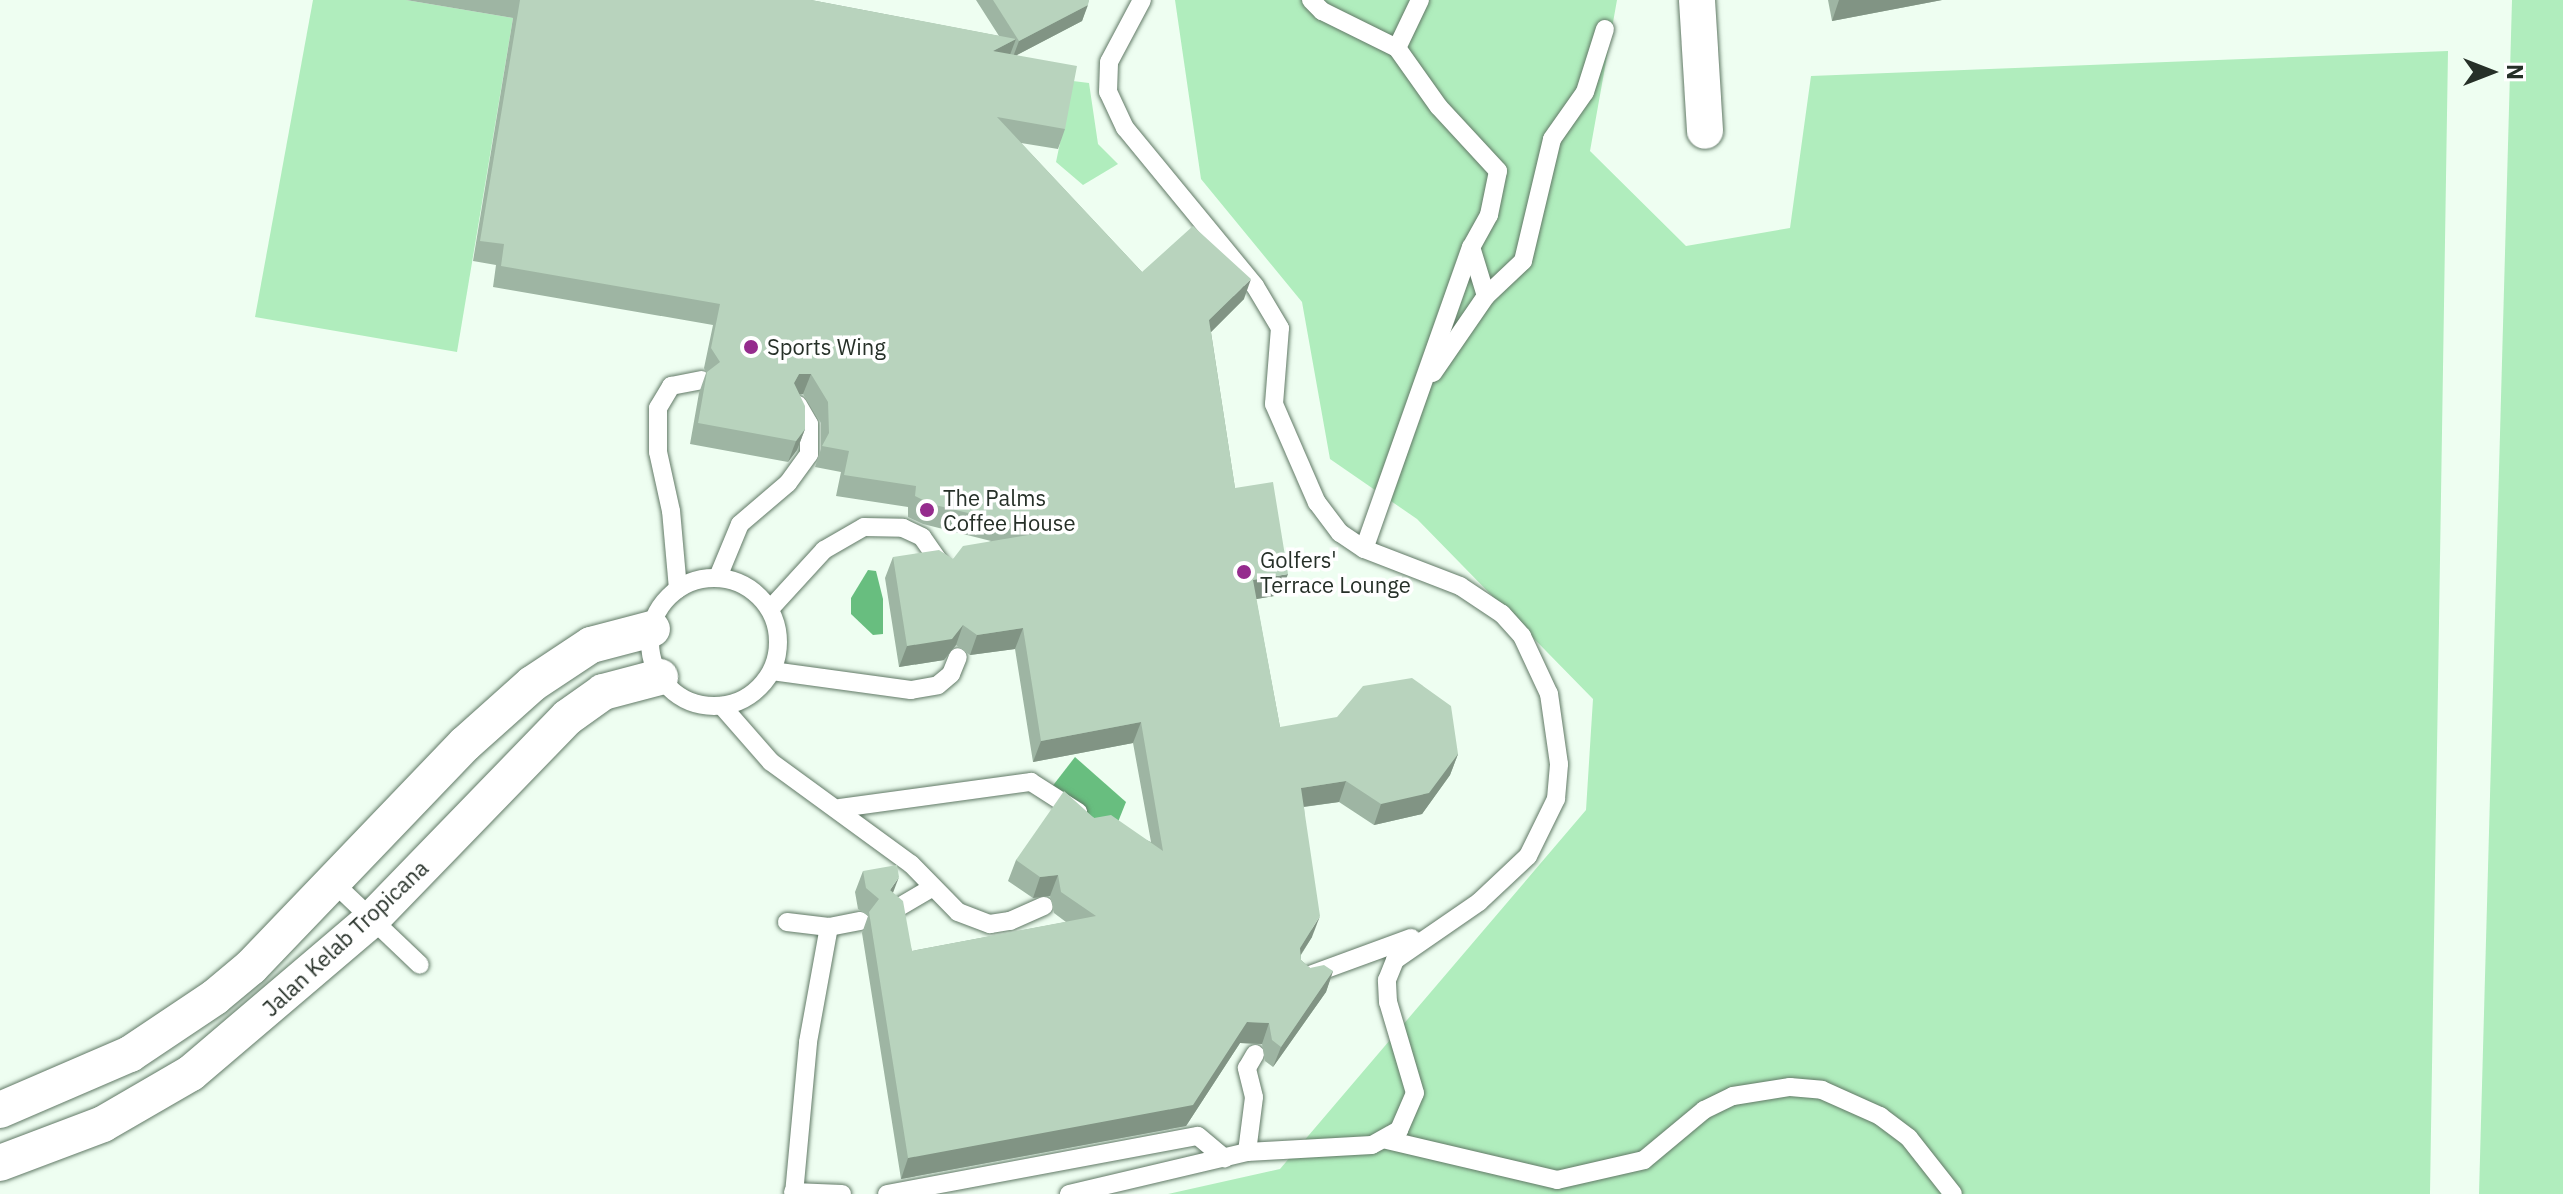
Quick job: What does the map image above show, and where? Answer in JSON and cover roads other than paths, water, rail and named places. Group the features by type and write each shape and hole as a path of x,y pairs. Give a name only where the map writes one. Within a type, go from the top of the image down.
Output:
{"street":[{"path":"1697,0 1705,131"},
{"name":"Jalan Kelab Tropicana","path":"0,1110 96,1072 169,1028 251,967 335,884 465,744 532,684 591,645 652,629"},
{"name":"Jalan Kelab Tropicana","path":"0,1163 78,1135 160,1094 246,1029 372,919 568,717 603,692 660,677"}],"lane":[{"path":"1142,0 1109,62 1114,107 1152,166 1271,311 1283,346 1274,388 1278,420 1323,512 1364,549 1460,586 1502,614 1538,665 1558,729 1556,799 1528,856 1479,902 1405,949 1387,980 1394,1029 1415,1093 1406,1120 1387,1140"},
{"path":"1311,0 1322,11 1397,48 1439,107 1498,171 1489,215 1471,247 1364,549"},
{"path":"1397,48 1420,0"},
{"path":"1417,395 1486,296 1523,261 1552,139 1585,92 1605,29"},
{"path":"1471,247 1486,296"},
{"path":"678,589 671,511 658,452 658,408 671,386 701,380"},
{"path":"718,577 740,524 788,483 809,454 809,424 798,405"},
{"path":"770,609 824,550 864,527 903,528 922,537 944,568"},
{"path":"718,577 757,593 770,609 777,629 772,671 742,700 722,706 688,701 660,677 651,654 652,629 657,613 678,589 718,577"},
{"path":"772,671 911,690 938,685 951,674 958,657"},
{"path":"722,706 771,762 840,808 972,921 1010,921 1044,906"},
{"path":"840,808 1031,782 1049,789 1094,829"},
{"path":"335,884 420,965"},
{"path":"894,910 933,887"},
{"path":"787,922 829,927 860,921"},
{"path":"829,927 808,1042 794,1193 842,1194"},
{"path":"1305,977 1436,929"},
{"path":"1247,1152 1254,1097 1247,1068 1255,1054"},
{"path":"1069,1194 1247,1152 1387,1140 1562,1187 1644,1160 1704,1110 1733,1096 1790,1087 1822,1090 1880,1116 1909,1138 1953,1194"},
{"path":"887,1194 1198,1136 1225,1159"}],"place":[{"name":"Sports Wing","path":"751,347"},
{"name":"The Palms Coffee House","path":"927,510"},
{"name":"Golfers' Terrace Lounge","path":"1244,572"}]}
